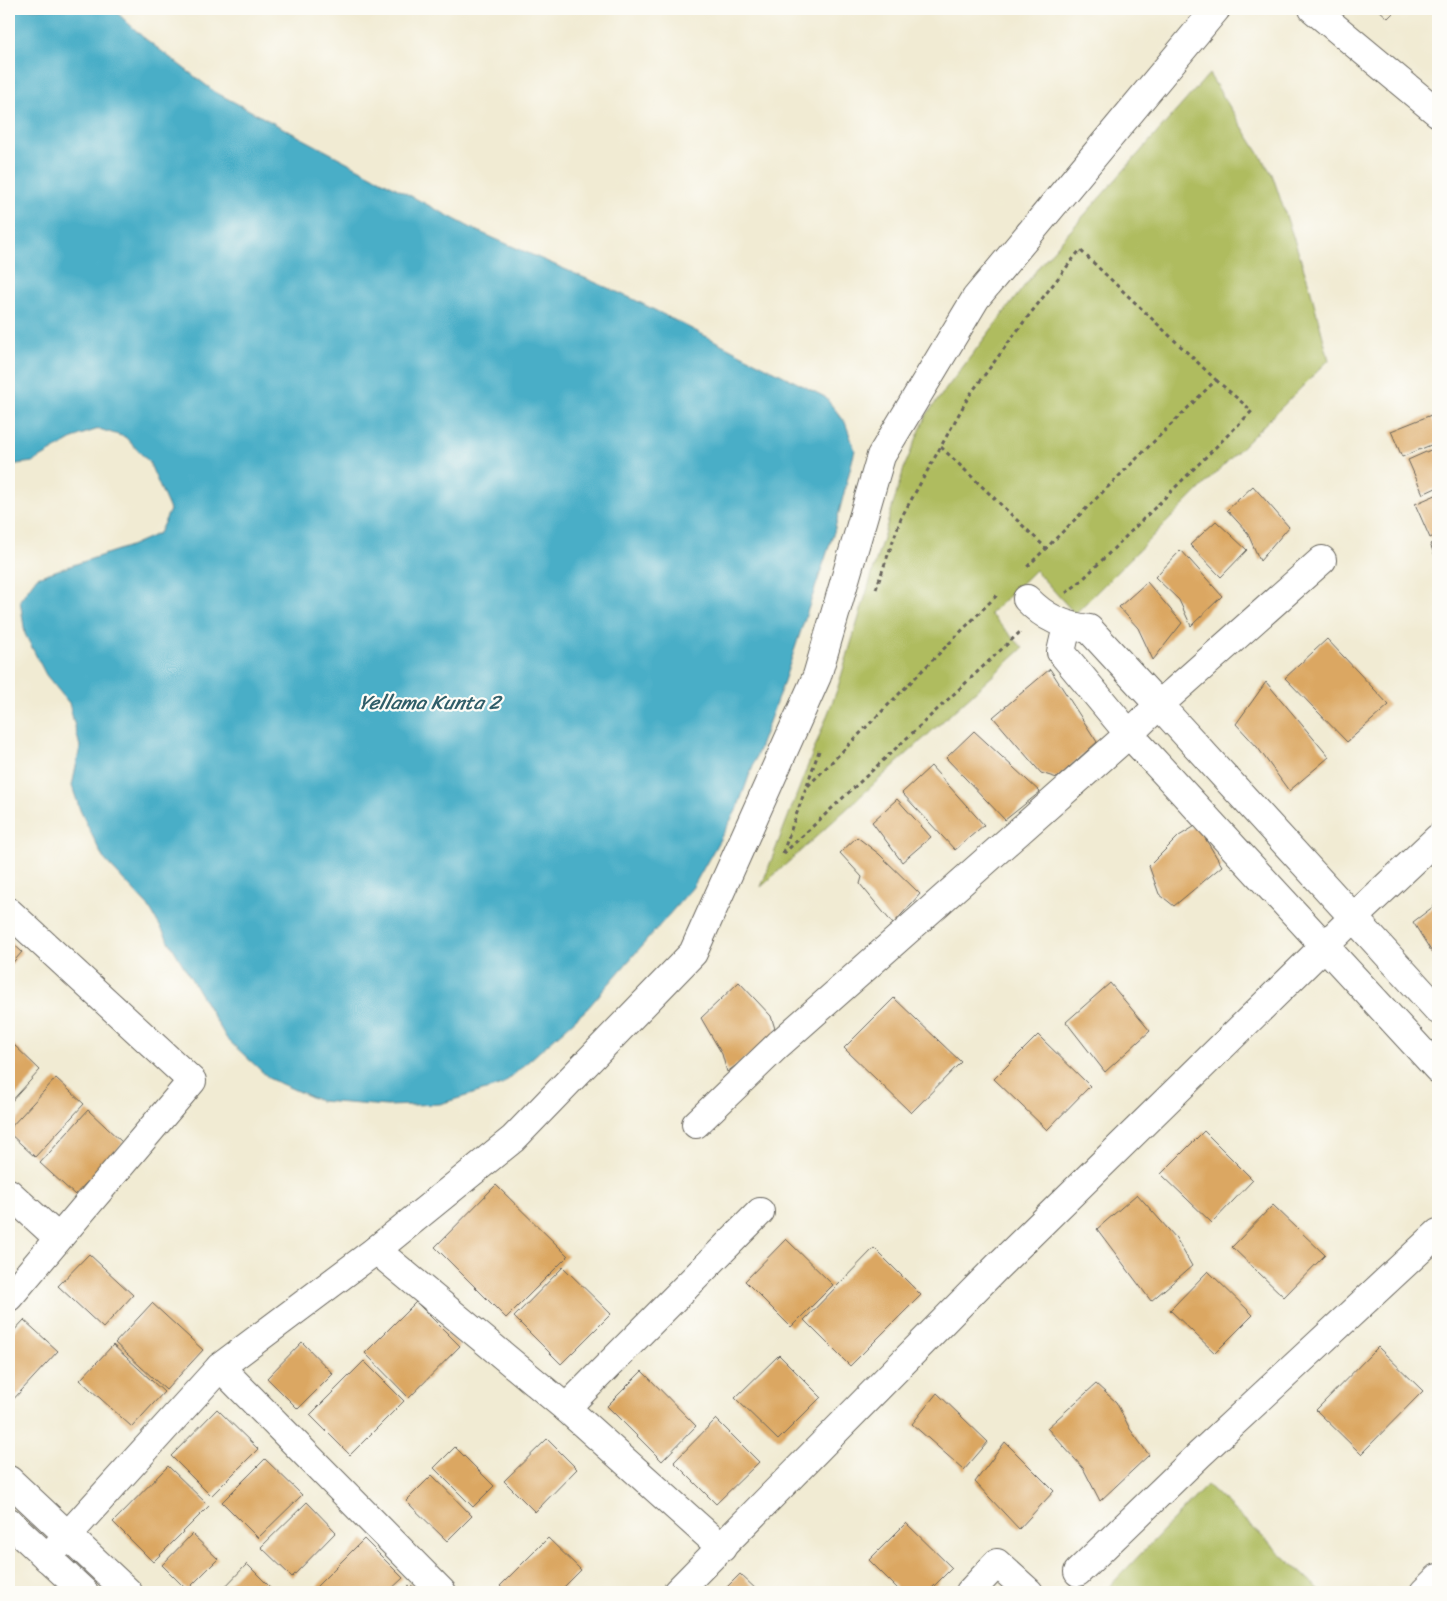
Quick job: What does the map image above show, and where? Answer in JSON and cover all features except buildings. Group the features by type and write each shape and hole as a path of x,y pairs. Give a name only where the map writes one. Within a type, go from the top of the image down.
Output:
{"street":[{"path":"47,1558 220,1367 376,1250 513,1138 693,953 817,676 882,456 976,298 1216,9"},
{"path":"1313,9 1438,113"},
{"path":"696,1124 778,1045 1322,560"},
{"path":"1034,606 1067,626 1089,629 1438,1010"},
{"path":"1067,626 1061,652 1129,734 1438,1069"},
{"path":"677,1592 997,1267 1353,918 1438,838"},
{"path":"9,912 192,1081 9,1297"},
{"path":"9,1193 58,1238"},
{"path":"566,1408 760,1212"},
{"path":"1078,1572 1199,1455 1438,1233"},
{"path":"376,1250 566,1408 722,1548"},
{"path":"220,1367 442,1592"},
{"path":"9,1480 128,1592"},
{"path":"9,1522 84,1592"},
{"path":"970,1592 997,1563 1028,1592"},
{"path":"1424,1592 1438,1578"}],"path":[{"path":"822,741 782,855 1034,606 1080,582 1252,411 1216,380 1080,250 1023,322 970,396 901,518 874,592"},
{"path":"941,446 1047,549 1216,380"},
{"path":"805,788 1000,592"}],"green space":[{"path":"1209,74 1272,174 1309,284 1329,360 1075,614 1035,570 990,614 1023,648 761,887 837,690 905,465 927,414 1041,264"},
{"path":"1207,1485 1322,1592 1104,1592"}],"water":[{"name":"Yellama Kunta 2","path":"9,9 113,9 143,37 215,92 475,230 633,299 825,397 845,422 855,450 834,532 783,684 737,809 693,887 587,1009 502,1085 440,1104 387,1106 320,1101 270,1079 227,1039 148,906 103,858 80,810 72,786 80,747 69,703 46,675 25,634 20,600 37,577 130,546 159,533 170,510 149,462 125,437 99,429 80,435 33,462 9,465"}]}
